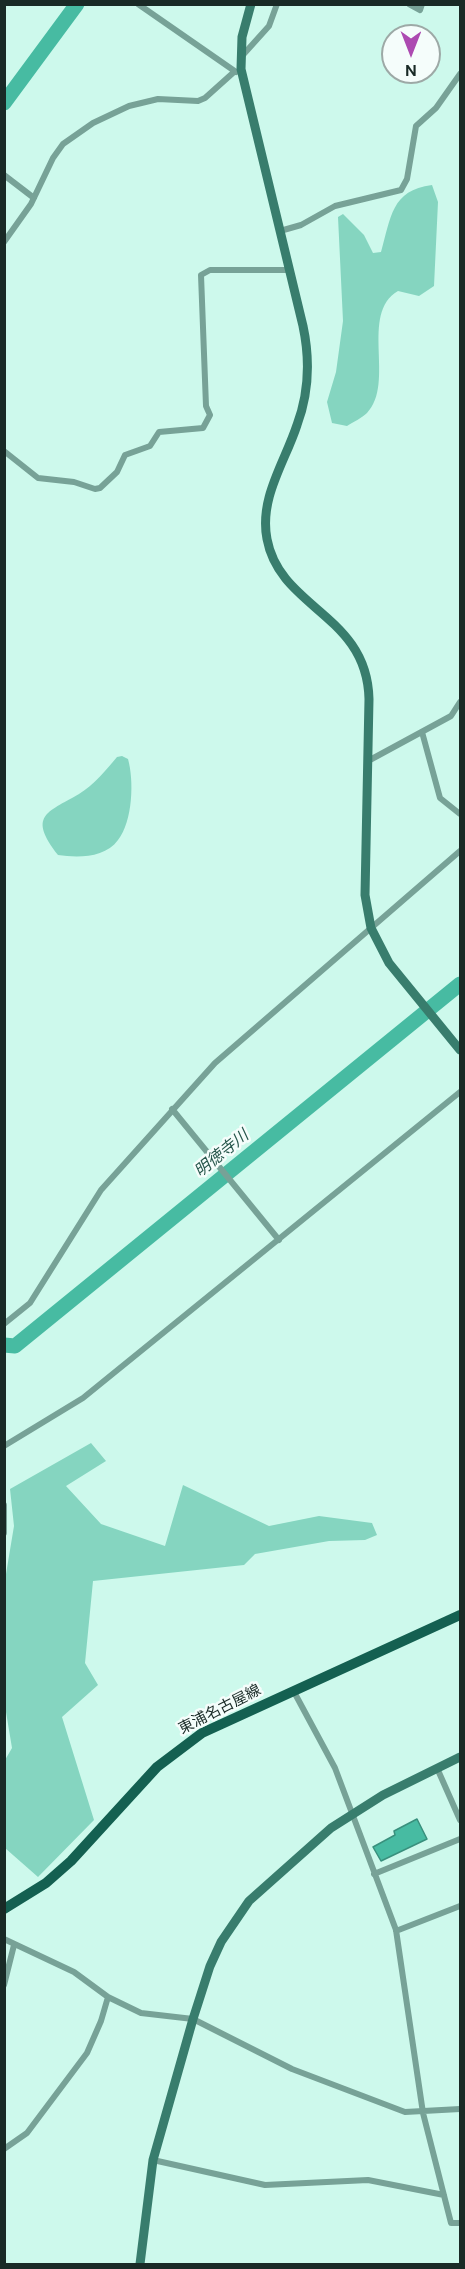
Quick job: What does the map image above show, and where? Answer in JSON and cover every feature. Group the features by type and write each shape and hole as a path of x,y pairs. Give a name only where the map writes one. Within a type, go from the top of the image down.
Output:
{"main road":[{"name":"東浦名古屋線","path":"4,1909 46,1883 71,1861 138,1786 175,1751 202,1733 460,1615"}],"street":[{"path":"138,4 238,72"},
{"path":"251,4 242,38 238,72 290,270 306,345 306,389 297,425 268,498 265,520 267,539 272,557 287,581 334,623 359,655 368,688 365,895 371,928 389,963 460,1050"},
{"path":"241,56 268,26 277,4"},
{"path":"409,4 420,10 422,4"},
{"path":"4,242 34,198 58,150 93,123 144,102 170,99 198,101 238,72"},
{"path":"280,231 301,225 335,206 401,190 407,179 416,126 436,108 460,74"},
{"path":"4,175 34,198"},
{"path":"4,451 38,478 84,484 95,489 100,488 117,472 125,454 150,446 159,432 203,428 210,415 206,406 201,275 210,270 290,270"},
{"path":"368,761 451,716 460,702"},
{"path":"422,732 440,798 460,814"},
{"path":"4,1323 30,1303 101,1190 215,1063 460,851"},
{"path":"4,1446 83,1398 460,1092"},
{"path":"172,1109 279,1240"},
{"path":"4,1505 4,1533"},
{"path":"293,1690 335,1767 396,1931 423,2113 451,2223 460,2223"},
{"path":"140,2265 153,2160 193,2019 221,1942 249,1901 353,1812 460,1757"},
{"path":"437,1768 460,1820"},
{"path":"374,1874 460,1839"},
{"path":"396,1931 460,1906"},
{"path":"4,1939 74,1972 108,1997 141,2013 193,2019 292,2069 405,2112 423,2113 460,2109"},
{"path":"4,1985 14,1945"},
{"path":"4,2149 27,2133 87,2053 96,2035 108,1997"},
{"path":"153,2160 266,2185 368,2180 444,2195"}],"shaded area":[{"path":"432,185 438,202 434,286 419,296 398,291 387,302 381,316 379,332 379,385 375,400 367,413 347,426 332,423 327,402 336,372 343,321 338,217 343,214 364,235 373,253 381,252 391,217 400,199 418,188"},
{"path":"122,756 128,759 130,768 131,800 127,822 118,840 106,850 91,855 58,855 44,832 45,817 50,811 90,786 117,757"},
{"path":"91,1443 106,1461 66,1486 101,1524 165,1546 183,1485 269,1526 319,1516 372,1523 377,1535 365,1540 329,1541 255,1554 244,1565 93,1581 85,1663 98,1685 62,1717 94,1820 38,1877 5,1848 5,1760 12,1748 4,1700 5,1580 14,1526 10,1489"},
{"path":"417,1819 427,1839 381,1861 373,1847 395,1835 394,1831"}],"waterway":[{"path":"4,103 77,4"},
{"name":"明徳寺川","path":"4,1345 15,1346 460,984"}]}
